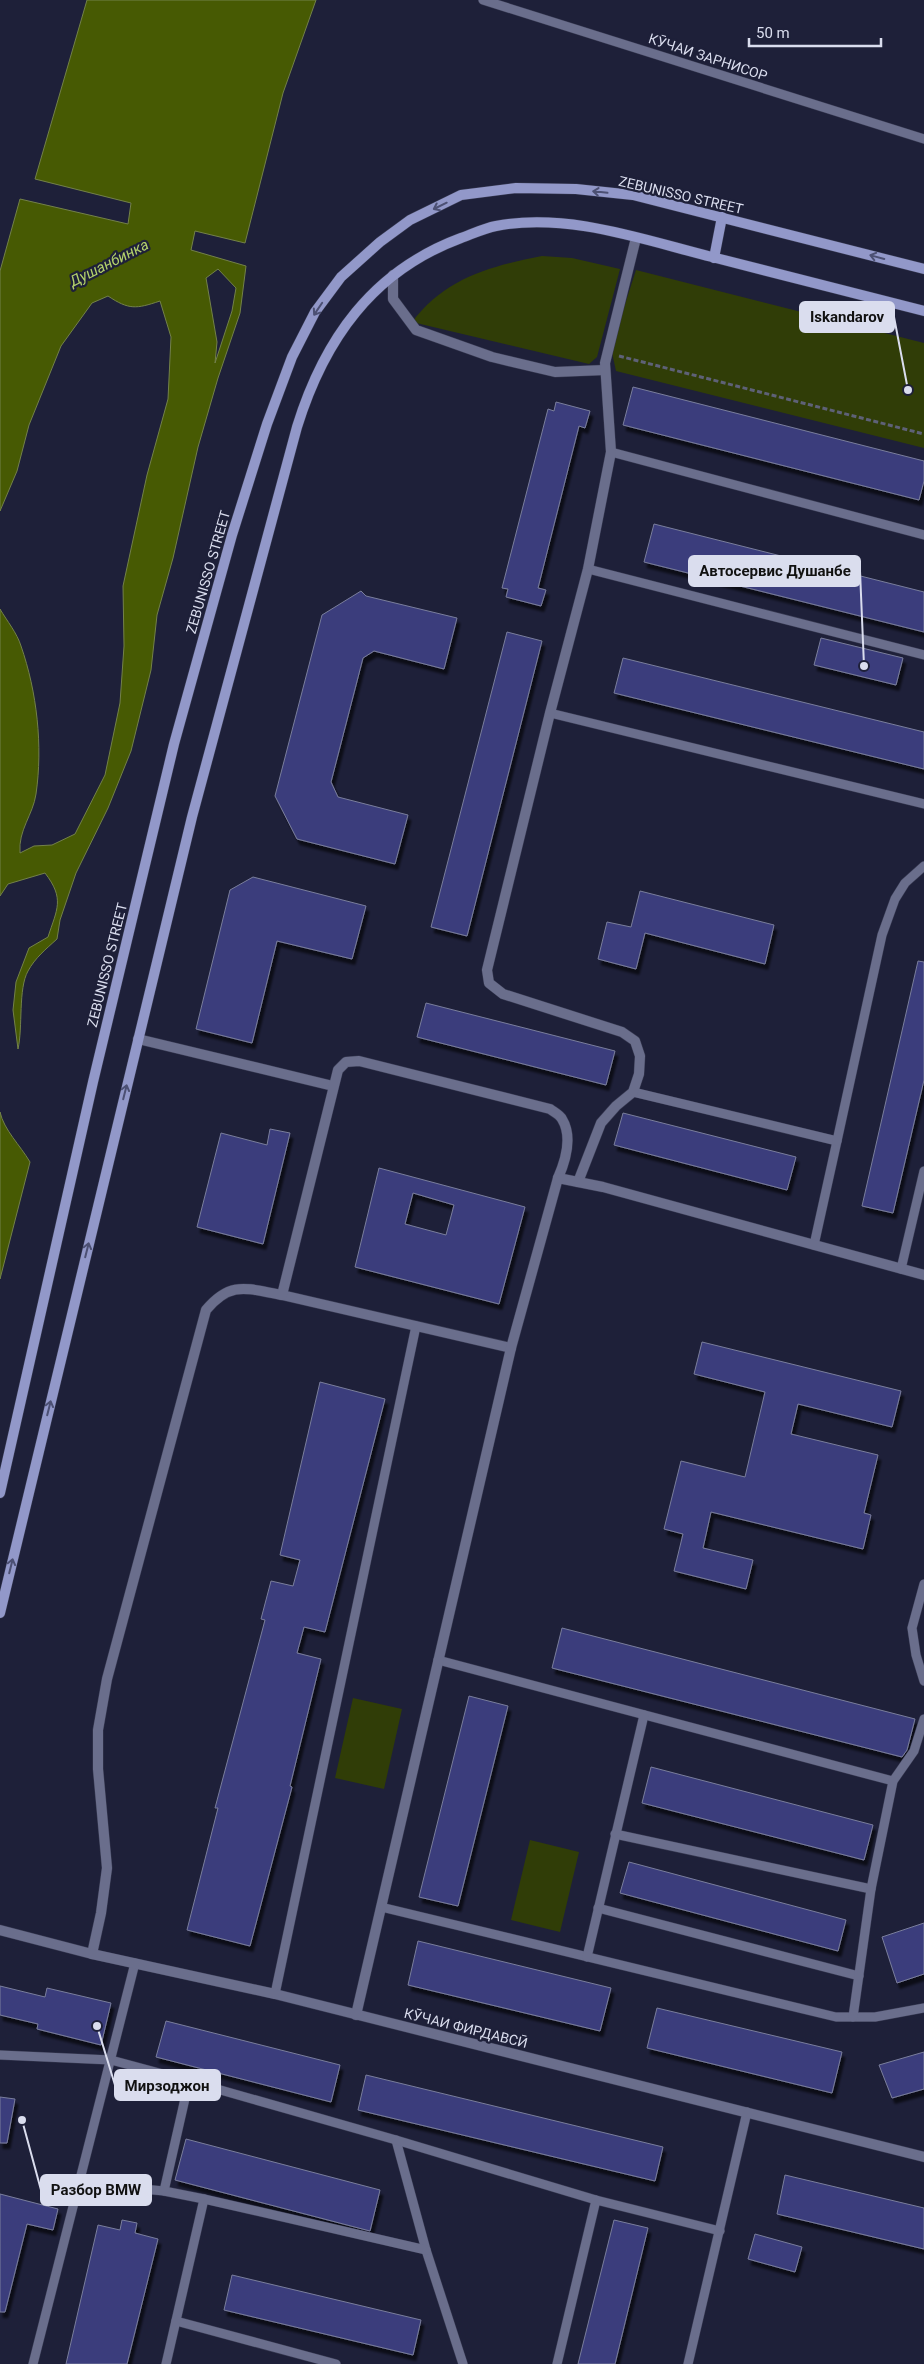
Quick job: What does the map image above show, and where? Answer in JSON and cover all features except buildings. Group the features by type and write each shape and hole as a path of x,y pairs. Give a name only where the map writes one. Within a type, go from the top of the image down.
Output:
{"main road":[{"name":"ZEBUNISSO STREET","path":"0,1493 93,1082 174,744 232,535 267,424 292,357 315,312 341,277 380,242 410,220 462,196 516,188 576,189 633,195 924,270"},
{"path":"714,258 722,217"},
{"path":"0,1613 192,816 307,395 337,336 360,305 392,275 441,246 496,226 531,223 575,226 636,238 924,311"}],"street":[{"path":"578,1182 601,1123 616,1106 633,1092 639,1074 640,1056 635,1042 622,1032 503,994 493,988 486,977 550,713 588,569 611,452 605,370 606,353 636,238"},
{"path":"392,275 393,299 416,330 492,358 555,372 605,370"},
{"path":"138,1039 333,1086"},
{"path":"282,1295 333,1086 342,1065 346,1062 359,1061 550,1109 562,1118 567,1133 564,1163 558,1178 511,1348 356,2015"},
{"path":"558,1178 924,1275"},
{"path":"92,1954 101,1913 106,1868 98,1769 98,1730 105,1687 206,1310 217,1296 230,1289 282,1295 511,1348"},
{"name":"КӮЧАИ ФИРДАВСӢ","path":"0,1930 92,1954 274,1994 924,2157"}],"lane":[{"name":"КӮЧАИ ЗАРНИСОР","path":"483,0 924,139"},
{"path":"611,452 924,535"},
{"path":"588,569 924,655"},
{"path":"550,713 924,804"},
{"path":"814,1245 882,935 895,900 905,884 924,866"},
{"path":"633,1092 836,1141"},
{"path":"901,1269 924,1171"},
{"path":"274,1994 416,1326"},
{"path":"924,1584 912,1628 916,1655 924,1681"},
{"path":"438,1660 893,1781"},
{"path":"587,1957 644,1715"},
{"path":"853,2017 871,1889 893,1781 914,1751 924,1719"},
{"path":"616,1834 871,1889"},
{"path":"381,1907 836,2017 875,2018 924,2008"},
{"path":"598,1908 859,1976"},
{"path":"33,2364 135,1963"},
{"path":"0,2055 111,2060 396,2140 596,2200 720,2231"},
{"path":"164,2191 188,2082"},
{"path":"688,2364 747,2112"},
{"path":"396,2140 426,2250 463,2364"},
{"path":"79,2183 164,2191 426,2250"},
{"path":"166,2364 204,2199"},
{"path":"557,2364 596,2200"},
{"path":"176,2321 336,2364"}],"path":[{"path":"606,353 924,434"}],"shaded area":[{"path":"542,256 572,258 620,269 597,357 589,364 412,322 425,307 454,284 504,264"},
{"path":"636,270 924,343 924,448 616,371 611,348"},
{"path":"353,1698 402,1709 384,1789 335,1778"},
{"path":"530,1840 579,1852 560,1932 511,1920"}],"water":[{"name":"Душанбинка","path":"87,0 316,0 283,93 245,243 195,231 191,250 246,266 240,313 218,378 198,447 173,558 157,615 151,670 131,751 108,808 76,873 60,920 57,939 41,954 28,971 23,988 18,1049 13,1010 16,982 29,948 48,937 56,911 57,897 45,873 8,884 0,896 0,609 19,641 27,664 35,700 39,738 36,794 21,837 20,853 34,846 52,845 75,834 105,775 120,703 124,646 123,586 147,475 168,399 171,337 160,301 145,306 133,307 122,304 108,296 92,303 61,346 29,425 17,471 0,511 0,271 20,199 128,224 131,203 35,179","holes":["218,269 236,288 232,311 215,363 217,342 206,278"]},
{"path":"0,1112 9,1131 30,1162 0,1279"}],"place":[{"name":"Iskandarov","path":"908,390"},
{"name":"Автосервис Душанбе","path":"864,666"},
{"name":"Мирзоджон","path":"97,2026"},
{"name":"Разбор BMW","path":"22,2120"}]}
